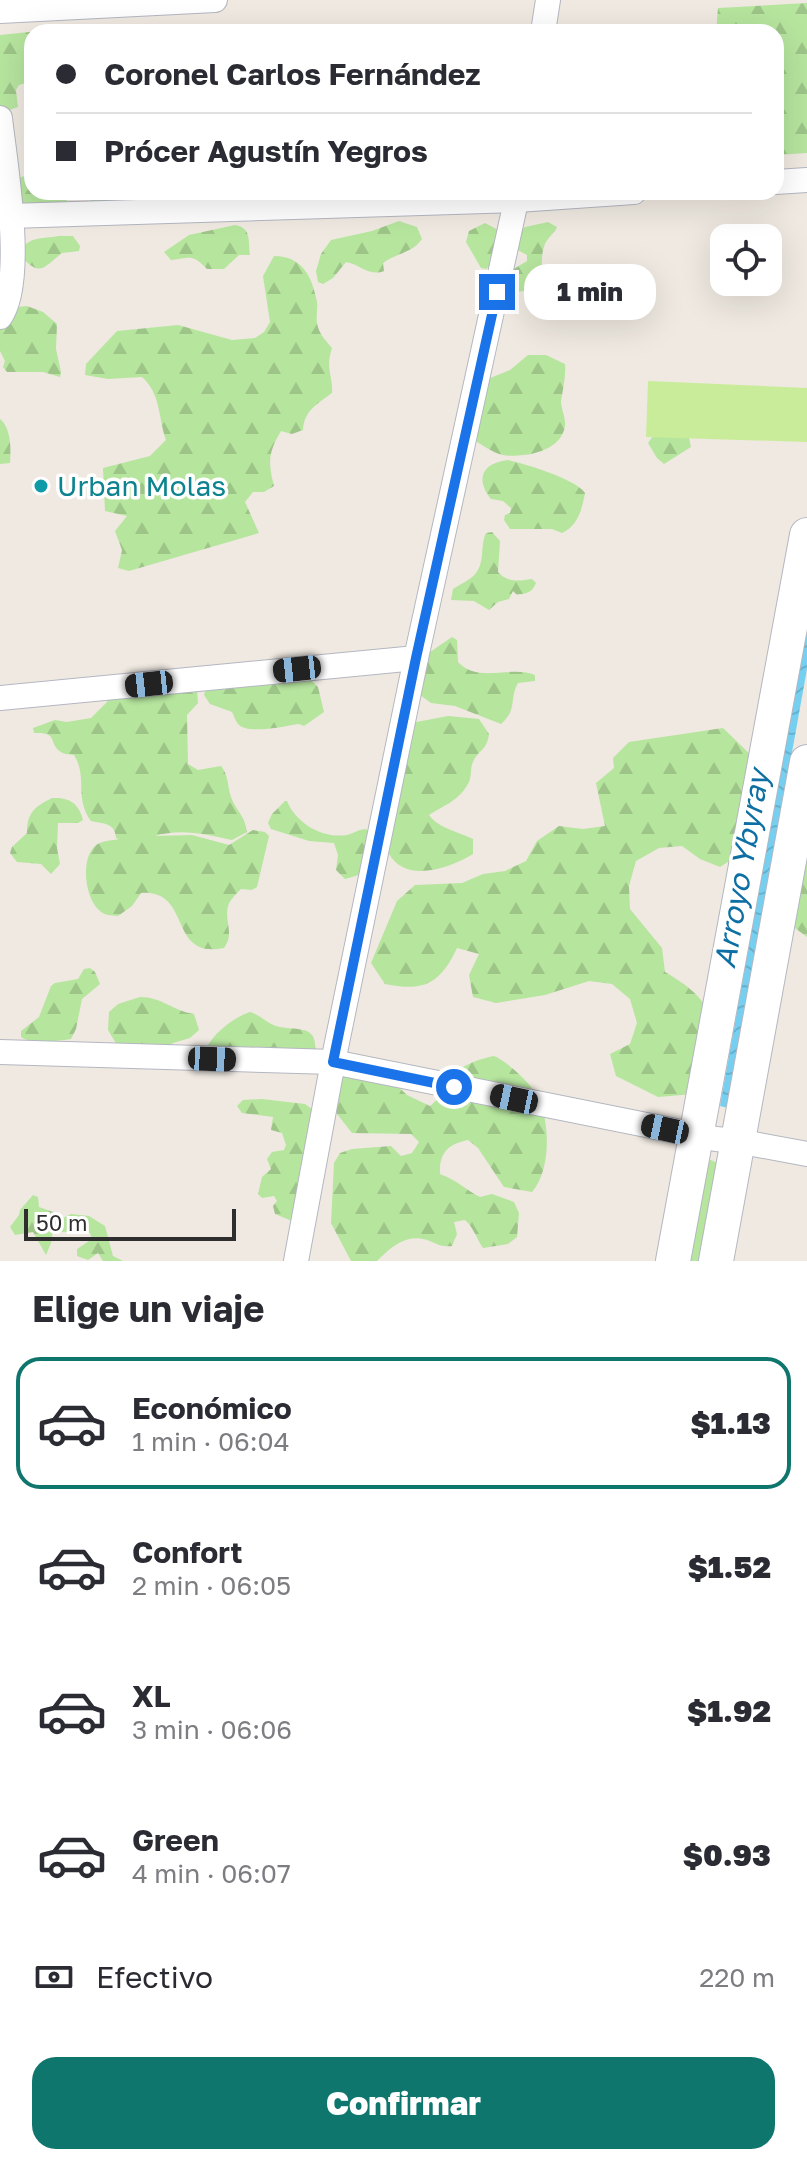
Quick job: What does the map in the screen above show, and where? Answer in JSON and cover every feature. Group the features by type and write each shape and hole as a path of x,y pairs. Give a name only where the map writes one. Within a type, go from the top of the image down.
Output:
{"main road":[{"path":"673,1261 807,535"},
{"path":"716,1261 807,762"}],"street":[{"path":"0,11 215,0"},
{"path":"544,24 548,0"},
{"path":"0,118 13,280 3,312"},
{"path":"784,181 807,180"},
{"path":"10,216 416,200"},
{"path":"296,1261 333,1062 416,658 517,200"},
{"path":"0,698 416,658"},
{"path":"0,1052 333,1062 695,1135 807,1154"}],"green space":[{"path":"807,3 807,153 784,154 784,24 717,24 718,8"},
{"path":"24,33 24,83 16,90 18,107 7,111 0,107 0,35"},
{"path":"24,176 24,200 67,200 68,204 20,224 13,180"},
{"path":"91,200 160,200 92,203"},
{"path":"399,221 417,227 422,239 414,247 383,263 384,271 369,271 346,262 333,278 323,284 318,282 316,271 321,254 331,240"},
{"path":"548,222 557,227 545,244 540,279 533,290 516,292 508,283 507,273 527,261 527,255 512,247 511,237 525,227"},
{"path":"485,223 500,231 500,258 486,269 481,268 466,242 469,231"},
{"path":"235,225 247,232 250,255 239,255 224,269 207,269 190,258 171,260 164,252 189,235"},
{"path":"73,236 80,246 79,251 62,253 41,268 32,266 20,255 30,241"},
{"path":"274,256 299,264 309,276 317,302 318,327 332,348 329,367 332,393 309,413 303,430 292,434 281,431 270,458 274,486 264,492 253,492 245,502 259,533 129,571 118,568 122,550 115,531 127,516 105,511 103,468 150,456 166,440 156,398 142,377 108,379 85,375 86,364 117,331 178,325 232,340 255,338 264,332 270,322 263,276"},
{"path":"27,306 43,312 57,324 56,349 60,377 43,372 7,372 3,367 5,361 0,351 0,326 17,307"},
{"path":"528,355 546,355 565,364 561,401 565,426 557,442 540,451 512,456 500,454 475,441 483,381 510,370"},
{"path":"648,381 807,388 807,442 646,437"},
{"path":"0,419 8,433 10,463 0,464"},
{"path":"653,436 689,438 691,447 664,464 648,443"},
{"path":"508,460 561,477 585,493 581,511 572,526 562,533 552,529 510,529 504,520 511,508 503,501 491,499 482,479 487,468"},
{"path":"492,532 500,541 498,572 510,580 532,579 536,583 531,591 524,594 517,595 513,591 509,599 498,602 489,610 474,601 451,600 453,589 479,569 484,538 486,533"},
{"path":"452,637 457,640 458,662 466,668 475,672 526,672 535,675 535,681 518,683 510,713 501,724 455,706 431,703 416,692 417,661"},
{"path":"303,672 318,687 324,712 304,726 249,729 238,724 232,712 210,704 204,695 206,689"},
{"path":"111,685 197,690 198,703 187,715 188,764 198,770 221,766 247,832 232,840 183,832 155,836 192,835 229,845 253,830 269,836 257,887 241,889 228,906 229,937 224,948 206,949 194,944 168,902 157,895 141,893 132,906 118,916 102,913 91,898 86,879 90,852 101,843 119,839 111,826 91,821 86,812 80,771 74,755 61,752 50,736 34,733 33,728 55,720 67,722 91,718 107,702"},
{"path":"448,716 479,719 489,734 473,762 470,779 461,794 429,815 443,826 473,839 473,854 439,869 415,871 394,861 387,850 411,723"},
{"path":"723,728 757,761 742,853 720,867 700,859 682,846 659,848 636,861 629,886 630,909 662,948 665,972 700,998 707,1011 709,1038 694,1094 658,1097 616,1076 610,1054 630,1044 637,1023 630,999 612,984 589,981 545,995 496,1003 473,997 469,975 479,954 457,948 444,970 429,982 410,987 385,984 371,963 397,901 415,885 462,883 483,874 505,871 526,861 537,841 559,826 583,829 605,826 596,783 614,768 613,758 629,742"},
{"path":"52,798 72,802 83,820 58,823 60,864 51,874 41,864 17,862 10,853 27,833 28,820 33,811"},
{"path":"285,801 303,822 319,832 338,836 366,829 370,834 362,874 345,879 336,870 338,855 334,843 309,841 271,829 268,823 272,814"},
{"path":"807,830 807,937 791,925"},
{"path":"90,968 100,984 82,999 71,1039 38,1042 21,1037 21,1031 39,1017 51,986 78,979 84,969"},
{"path":"140,997 155,999 194,1014 199,1030 159,1054 117,1045 108,1030 109,1012 118,1004"},
{"path":"250,1012 276,1026 311,1033 315,1054 207,1047 225,1026"},
{"path":"494,1056 520,1074 532,1088 543,1110 547,1147 538,1183 532,1192 504,1187 478,1148 468,1140 446,1151 441,1160 440,1174 480,1197 492,1194 514,1202 519,1213 517,1237 508,1244 483,1248 465,1220 454,1222 457,1234 452,1246 412,1238 393,1246 377,1261 351,1261 331,1223 334,1163 340,1153 352,1149 391,1146 401,1156 412,1153 419,1142 411,1134 352,1133 330,1105 336,1074 379,1069 407,1095 430,1106 453,1075 463,1067"},
{"path":"243,1100 305,1104 316,1112 313,1134 303,1153 292,1221 275,1214 273,1206 277,1201 274,1196 262,1198 258,1194 262,1177 271,1169 267,1159 272,1152 284,1150 286,1145 282,1133 271,1130 273,1117 242,1113 237,1106"},
{"path":"711,1160 719,1164 704,1261 687,1261 707,1162"},
{"path":"33,1195 38,1197 39,1207 56,1213 46,1255 33,1232 15,1235 10,1227"},
{"path":"71,1214 89,1216 105,1226 113,1256 123,1261 103,1261 98,1253 88,1260 77,1256 77,1249 92,1239 90,1233 61,1232 55,1222"}],"water":[{"path":"807,623 807,669 728,1108 720,1106"}],"place":[{"name":"Urban Molas","path":"41,486"}],"route":[{"path":"454,1087 333,1062 416,658 497,292"}],"water label":[{"name":"Arroyo Ybyray","path":"742,869"}]}
